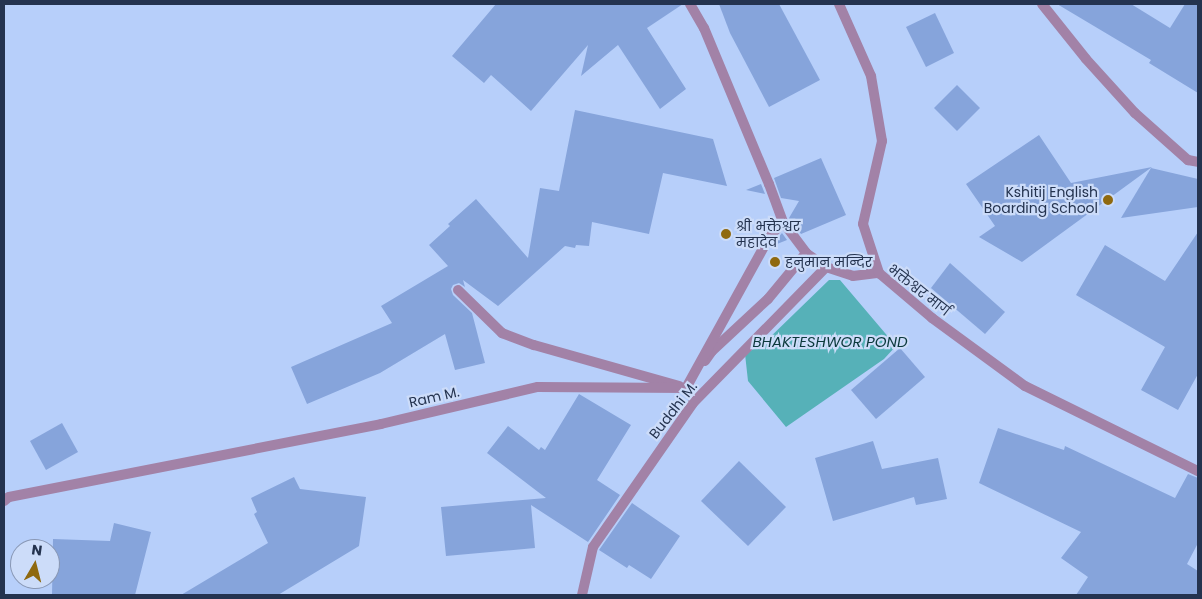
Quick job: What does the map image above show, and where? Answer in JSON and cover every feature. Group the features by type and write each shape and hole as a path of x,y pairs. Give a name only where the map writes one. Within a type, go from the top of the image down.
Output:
{"street":[{"name":"भक्तेश्वर मार्ग","path":"690,4 708,37 783,222 806,253 826,267 853,276 879,273 932,318 1025,386 1198,471"},
{"path":"839,4 871,76 882,141 863,224 879,273"},
{"path":"1042,4 1086,59 1135,113 1188,160 1198,162"},
{"path":"686,388 770,236 783,222"},
{"path":"686,388 712,351 768,299 806,253"},
{"name":"Buddhi M.","path":"582,595 593,547 693,403 826,267"},
{"path":"458,290 502,333 534,345 686,388"},
{"name":"Ram M.","path":"4,501 9,497 381,424 538,387 686,388"}],"water":[{"name":"BHAKTESHWOR POND","path":"829,280 840,280 896,346 884,359 786,427 748,381 745,354 764,343"}],"building":[{"path":"496,4 683,4 647,28 686,89 660,109 618,45 581,76 588,45 531,111 491,75 484,83 452,56"},
{"path":"719,4 779,4 820,80 769,107 730,33"},
{"path":"1057,4 1131,4 1170,28 1185,4 1198,4 1198,93 1149,63 1151,60"},
{"path":"935,13 954,53 926,67 906,27"},
{"path":"957,85 980,108 957,131 934,108"},
{"path":"575,110 713,139 727,186 663,173 649,234 592,222 589,246 576,245 575,248 565,246 498,306 463,280 465,287 459,283 453,285 451,289 453,295 472,313 485,363 455,370 445,334 380,373 307,404 291,367 392,323 381,306 448,266 429,245 450,226 448,224 476,199 528,258 540,188 559,191"},
{"path":"1039,135 1071,183 1152,167 1022,262 979,237 995,226 966,184"},
{"path":"821,158 846,215 801,234 789,218 799,201 781,198 774,178"},
{"path":"1151,168 1198,179 1198,207 1121,218"},
{"path":"761,184 765,194 746,190"},
{"path":"1198,232 1198,374 1178,410 1141,390 1165,347 1076,295 1105,245 1165,281"},
{"path":"782,233 787,240 772,246 776,240"},
{"path":"950,263 1005,312 985,334 931,288"},
{"path":"900,348 925,377 876,419 851,390"},
{"path":"579,394 631,425 597,480 620,495 588,542 531,505 535,548 446,556 441,507 546,498 487,453 508,426 539,450 541,447 545,450"},
{"path":"62,423 78,452 46,470 30,441"},
{"path":"998,428 1064,450 1065,446 1175,498 1188,474 1198,478 1198,543 1187,564 1198,571 1198,595 1076,595 1088,577 1061,558 1081,532 979,483"},
{"path":"873,441 882,469 938,458 947,499 916,505 914,497 833,521 815,458"},
{"path":"739,461 786,507 748,546 701,501"},
{"path":"294,477 300,489 366,497 359,546 278,595 181,595 268,543 254,514 257,512 251,498"},
{"path":"632,503 680,536 651,579 629,565 627,568 599,550"},
{"path":"114,523 151,532 135,595 52,595 52,589 60,589 60,539 110,541"}],"place":[{"name":"Kshitij English Boarding School","path":"1108,200"},
{"name":"श्री भक्तेश्वर महादेव","path":"726,234"},
{"name":"हनुमान मन्दिर","path":"775,262"}]}
